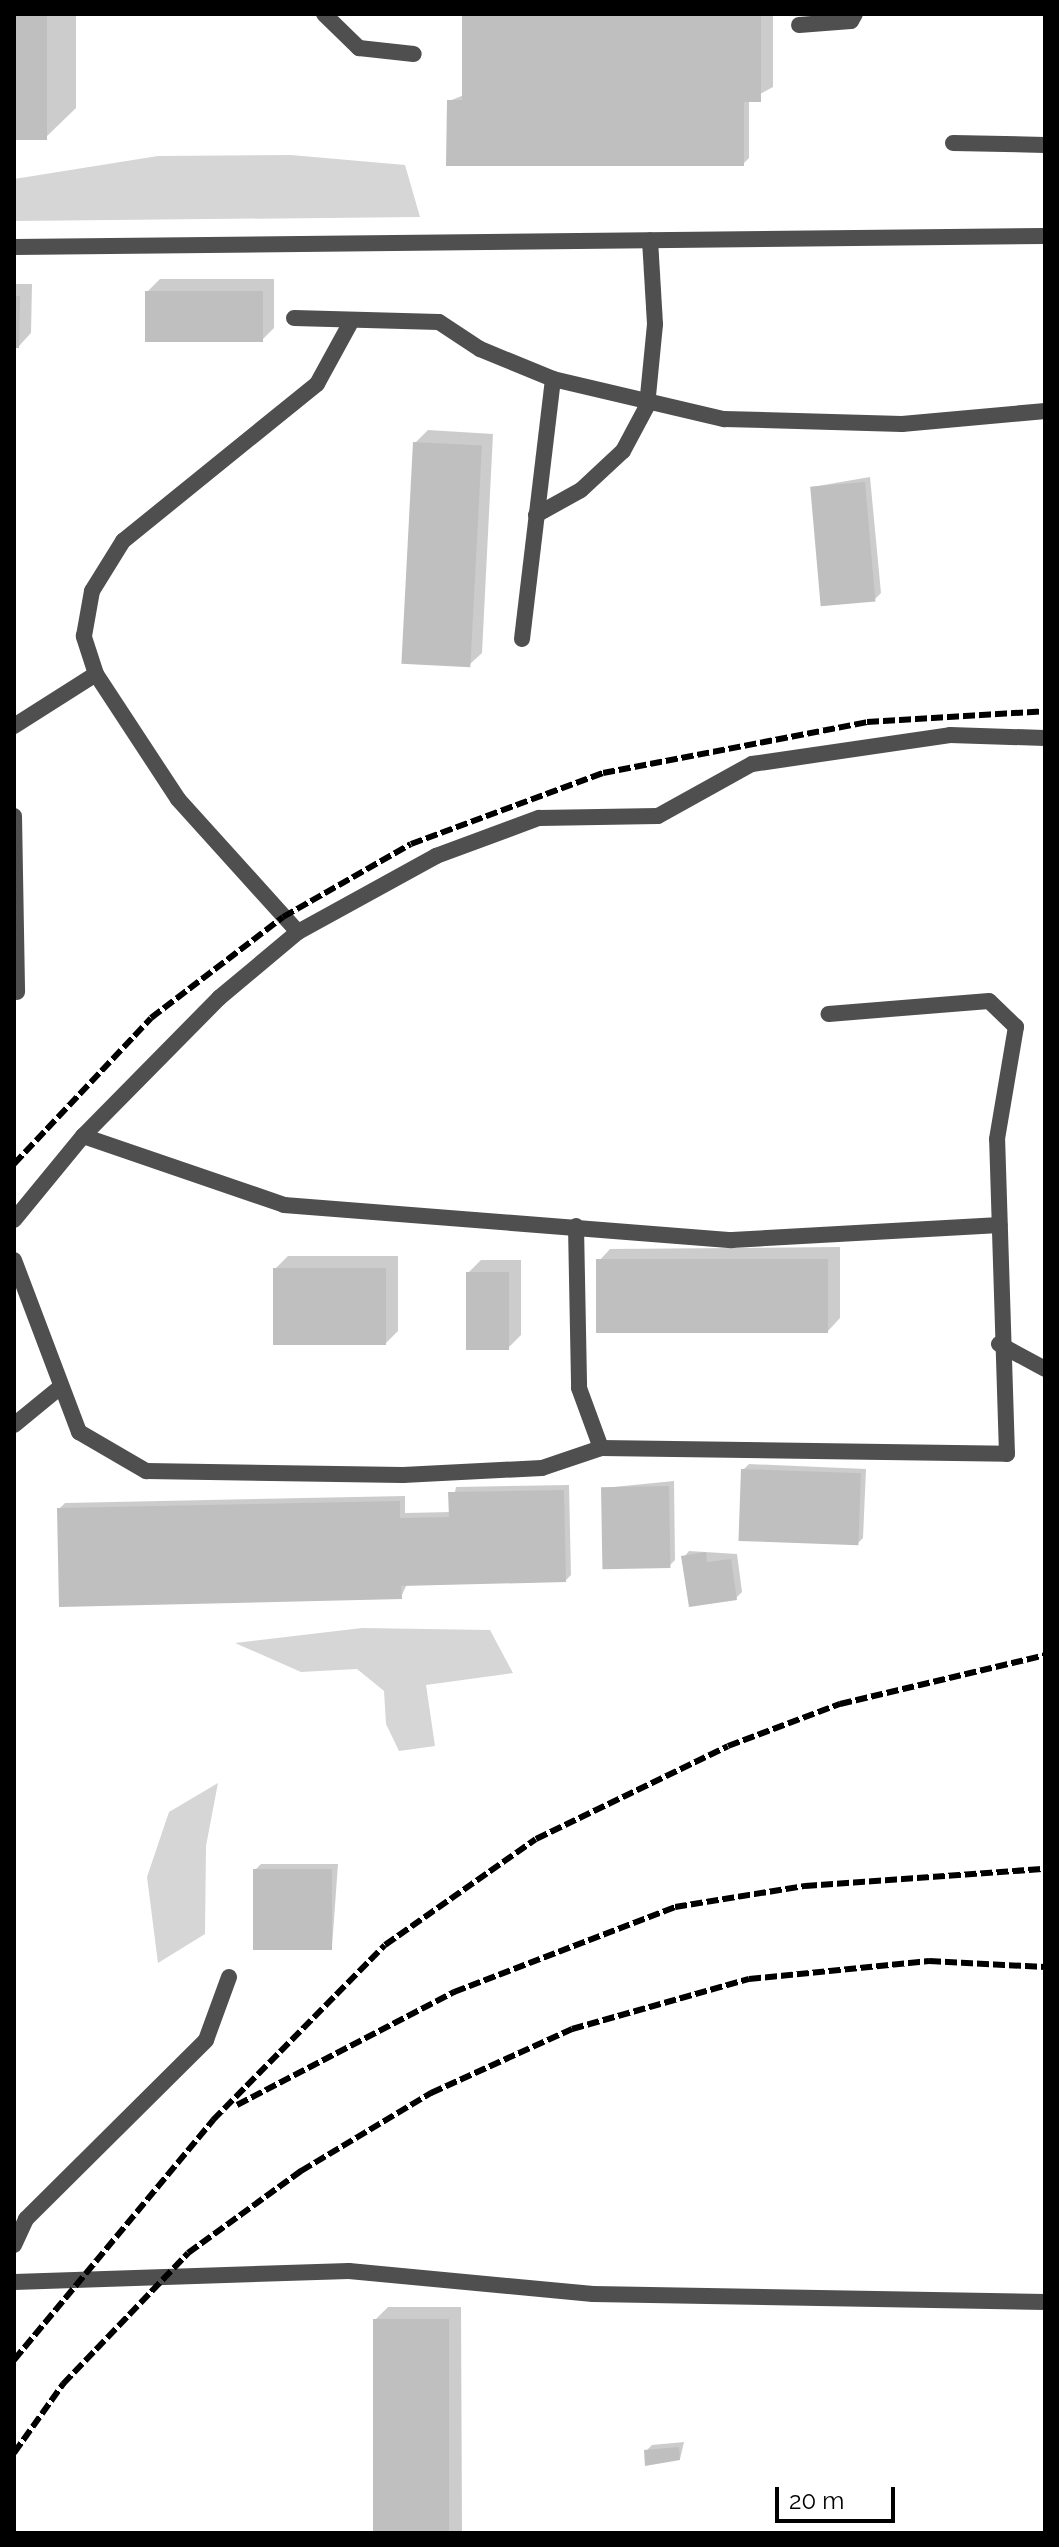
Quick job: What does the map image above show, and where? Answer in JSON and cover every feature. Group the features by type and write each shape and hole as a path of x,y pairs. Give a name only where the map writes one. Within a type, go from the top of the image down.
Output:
{"street":[{"path":"324,14 359,48 414,54"},
{"path":"799,25 851,21 855,14"},
{"path":"953,143 1045,145"},
{"path":"14,247 1045,236"},
{"path":"536,515 581,490 623,451 647,406 655,324 650,240"},
{"path":"294,318 439,322 553,379 647,406 808,424 1045,411"},
{"path":"298,932 178,799 96,674 84,636 92,591 123,541 317,384 352,320"},
{"path":"522,639 553,379"},
{"path":"14,726 96,674"},
{"path":"14,1220 83,1136 219,998 298,932 436,856 539,818 658,816 752,764 853,746 950,735 1045,738"},
{"path":"14,816 17,992"},
{"path":"14,1260 58,1389 79,1432 146,1471 403,1475 542,1468 601,1448 1007,1454 999,1344 997,1139 1016,1027 989,1001 829,1014"},
{"path":"83,1136 284,1205 732,1240 1000,1225"},
{"path":"576,1226 579,1388 601,1448"},
{"path":"999,1344 1045,1369"},
{"path":"14,1425 58,1389"},
{"path":"14,2245 26,2219 206,2040 229,1977"},
{"path":"14,2282 349,2271 593,2294 1045,2302"}],"shaded area":[{"path":"291,155 405,165 420,217 14,221 14,179 158,156"},
{"path":"362,1628 490,1630 513,1673 426,1685 435,1746 399,1751 386,1724 384,1691 357,1669 301,1672 235,1643"},
{"path":"218,1783 206,1846 205,1934 158,1963 147,1877 169,1812"}],"building":[{"path":"14,14 47,14 47,140 14,140"},
{"path":"462,14 761,14 761,102 744,102 744,166 446,166 447,100 462,100"},
{"path":"145,291 263,291 263,342 145,342"},
{"path":"14,296 20,296 19,348 14,348"},
{"path":"413,442 482,446 470,667 401,664"},
{"path":"865,482 875,602 821,606 810,487"},
{"path":"596,1259 828,1259 828,1333 596,1333"},
{"path":"273,1268 386,1268 386,1345 273,1345"},
{"path":"466,1272 509,1272 509,1350 466,1350"},
{"path":"741,1469 861,1473 858,1545 738,1541"},
{"path":"669,1486 670,1568 602,1569 601,1487"},
{"path":"564,1490 566,1582 401,1586 402,1599 59,1607 57,1508 400,1501 400,1518 449,1517 448,1492"},
{"path":"706,1552 707,1562 731,1559 737,1600 689,1607 681,1556"},
{"path":"253,1869 332,1869 332,1950 253,1950"},
{"path":"373,2319 449,2319 449,2533 373,2533"},
{"path":"679,2447 680,2460 645,2466 644,2450"}],"railway":[{"path":"14,1164 151,1018 283,917 411,844 603,773 867,722 1045,711"},
{"path":"14,2360 213,2120 385,1945 536,1839 728,1746 840,1704 1045,1655"},
{"path":"237,2105 454,1992 675,1907 805,1886 1045,1869"},
{"path":"14,2453 63,2384 188,2253 301,2171 431,2093 572,2029 749,1979 929,1961 1045,1967"}]}
